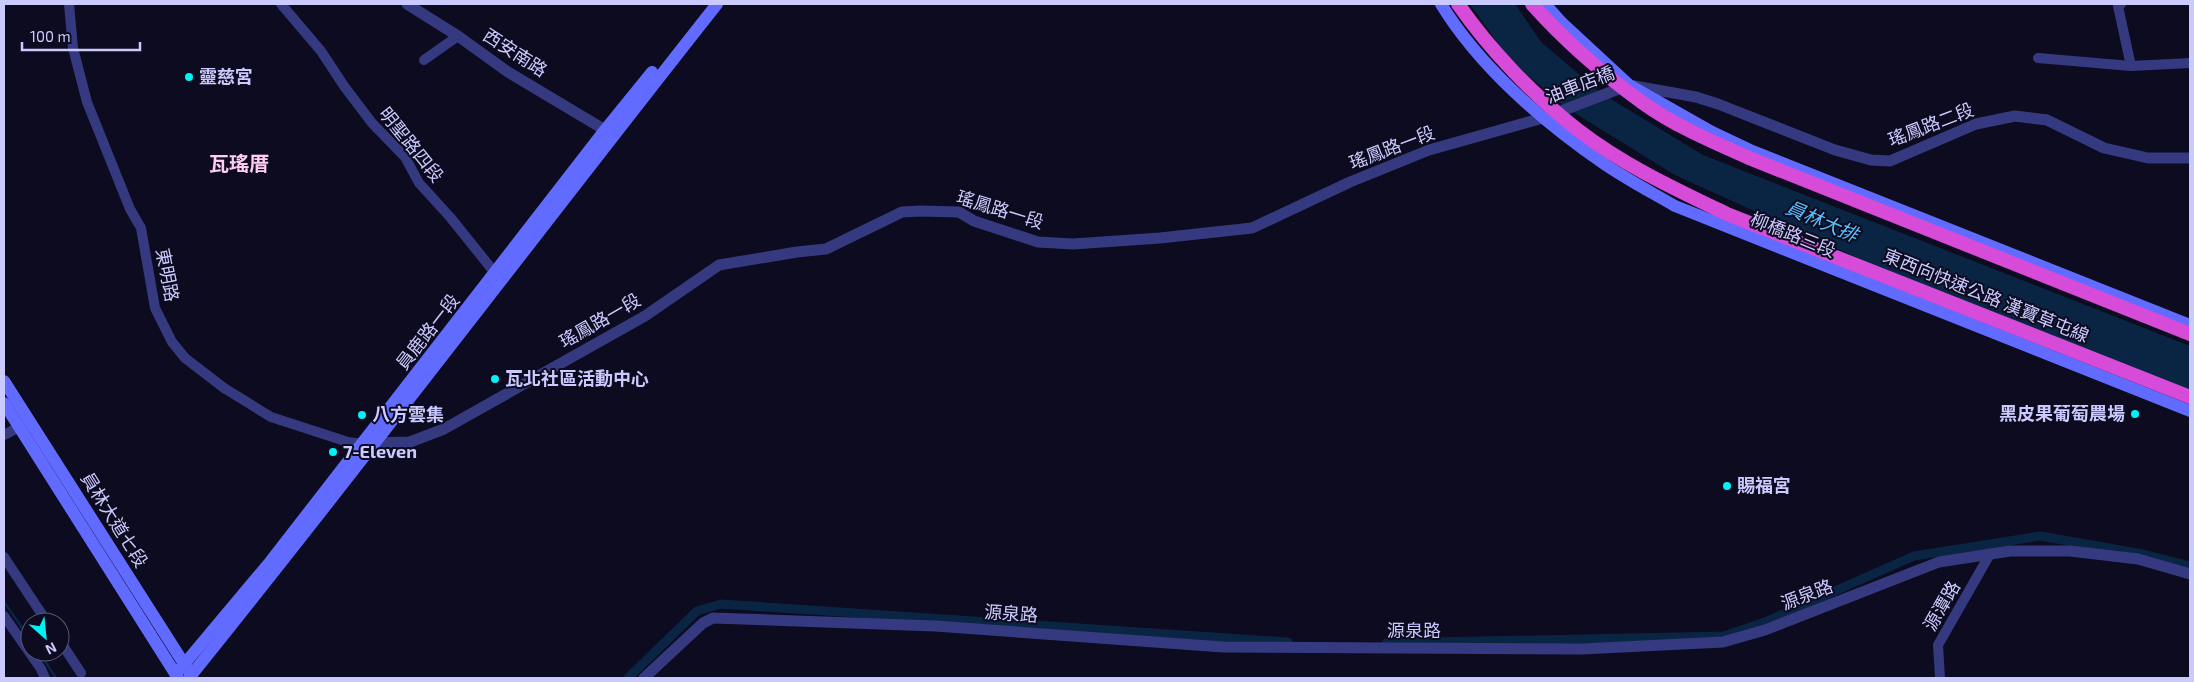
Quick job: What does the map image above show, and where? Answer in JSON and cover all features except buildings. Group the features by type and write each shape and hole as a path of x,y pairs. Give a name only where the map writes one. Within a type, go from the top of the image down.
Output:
{"highway":[{"name":"東西向快速公路 漢寶草屯線","path":"1458,4 1519,76 1578,130 1613,153 1682,193 1727,214 2190,397"},
{"path":"1532,4 1557,32 1589,61 1644,104 1706,139 1749,158 2190,334"}],"main road":[{"name":"員鹿路一段","path":"498,277 605,130 707,4"},
{"name":"員鹿路一段","path":"183,675 270,562 369,443 498,277 717,4"},
{"name":"柳橋路三段","path":"1441,4 1451,20 1480,56 1543,118 1605,164 1675,206 2190,411"},
{"path":"1545,4 1562,24 1629,85 1704,128 1750,150 2190,325"},
{"name":"員林大道七段","path":"4,381 183,675"},
{"name":"員林大道七段","path":"4,403 183,675"}],"street":[{"name":"東明路","path":"69,4 73,48 87,102 130,209 141,228 155,308 172,342 185,358 224,388 270,418 348,442 369,443"},
{"name":"明聖路四段","path":"281,4 322,51 344,86 372,123 405,157 419,183 450,217 498,277"},
{"name":"西安南路","path":"407,4 458,36 508,72 605,130"},
{"path":"2121,4 2118,6 2131,66"},
{"path":"424,60 458,36"},
{"path":"2038,58 2131,66 2190,63"},
{"name":"油車店橋","path":"1543,118 1629,85"},
{"name":"瑤鳳路二段","path":"1629,85 1696,97 1835,150 1871,160 1890,161 1976,124 2015,116 2047,120 2104,148 2148,158 2190,158"},
{"name":"瑤鳳路一段","path":"369,443 410,442 444,429 645,316 719,265 826,249 902,212 959,212 974,220 1038,242 1073,244 1160,238 1252,228 1350,182 1429,150 1543,118"},
{"path":"4,435 18,427 32,425"},
{"name":"源泉路","path":"644,678 703,623 713,618 935,626 1223,647 1582,649 1723,642 1765,630 1939,562 2010,551 2070,551 2138,559 2190,574"},
{"name":"源潭路","path":"1940,678 1938,645 1990,554"},
{"path":"4,557 40,612"},
{"path":"4,616 41,669 45,678"},
{"path":"70,656 81,673"}],"water":[{"name":"員林大排","path":"1470,4 1515,4 1541,42 1601,93 1703,155 2190,346 2190,390 1893,274 1675,175 1565,107 1510,60"}],"waterway":[{"path":"1386,643 1724,636 1765,622 1914,556 2040,536 2143,554 2190,566"},
{"path":"4,602 20,625"},
{"path":"628,678 697,611 721,604 1288,642"},
{"path":"46,662 56,678"}],"place":[{"name":"靈慈宮","path":"189,77"},
{"name":"瓦北社區活動中心","path":"495,379"},
{"name":"黑皮果葡萄農場","path":"2135,414"},
{"name":"八方雲集","path":"362,415"},
{"name":"7-Eleven","path":"333,452"},
{"name":"賜福宮","path":"1727,486"}],"district":[{"name":"瓦瑤厝","path":"239,164"}]}
